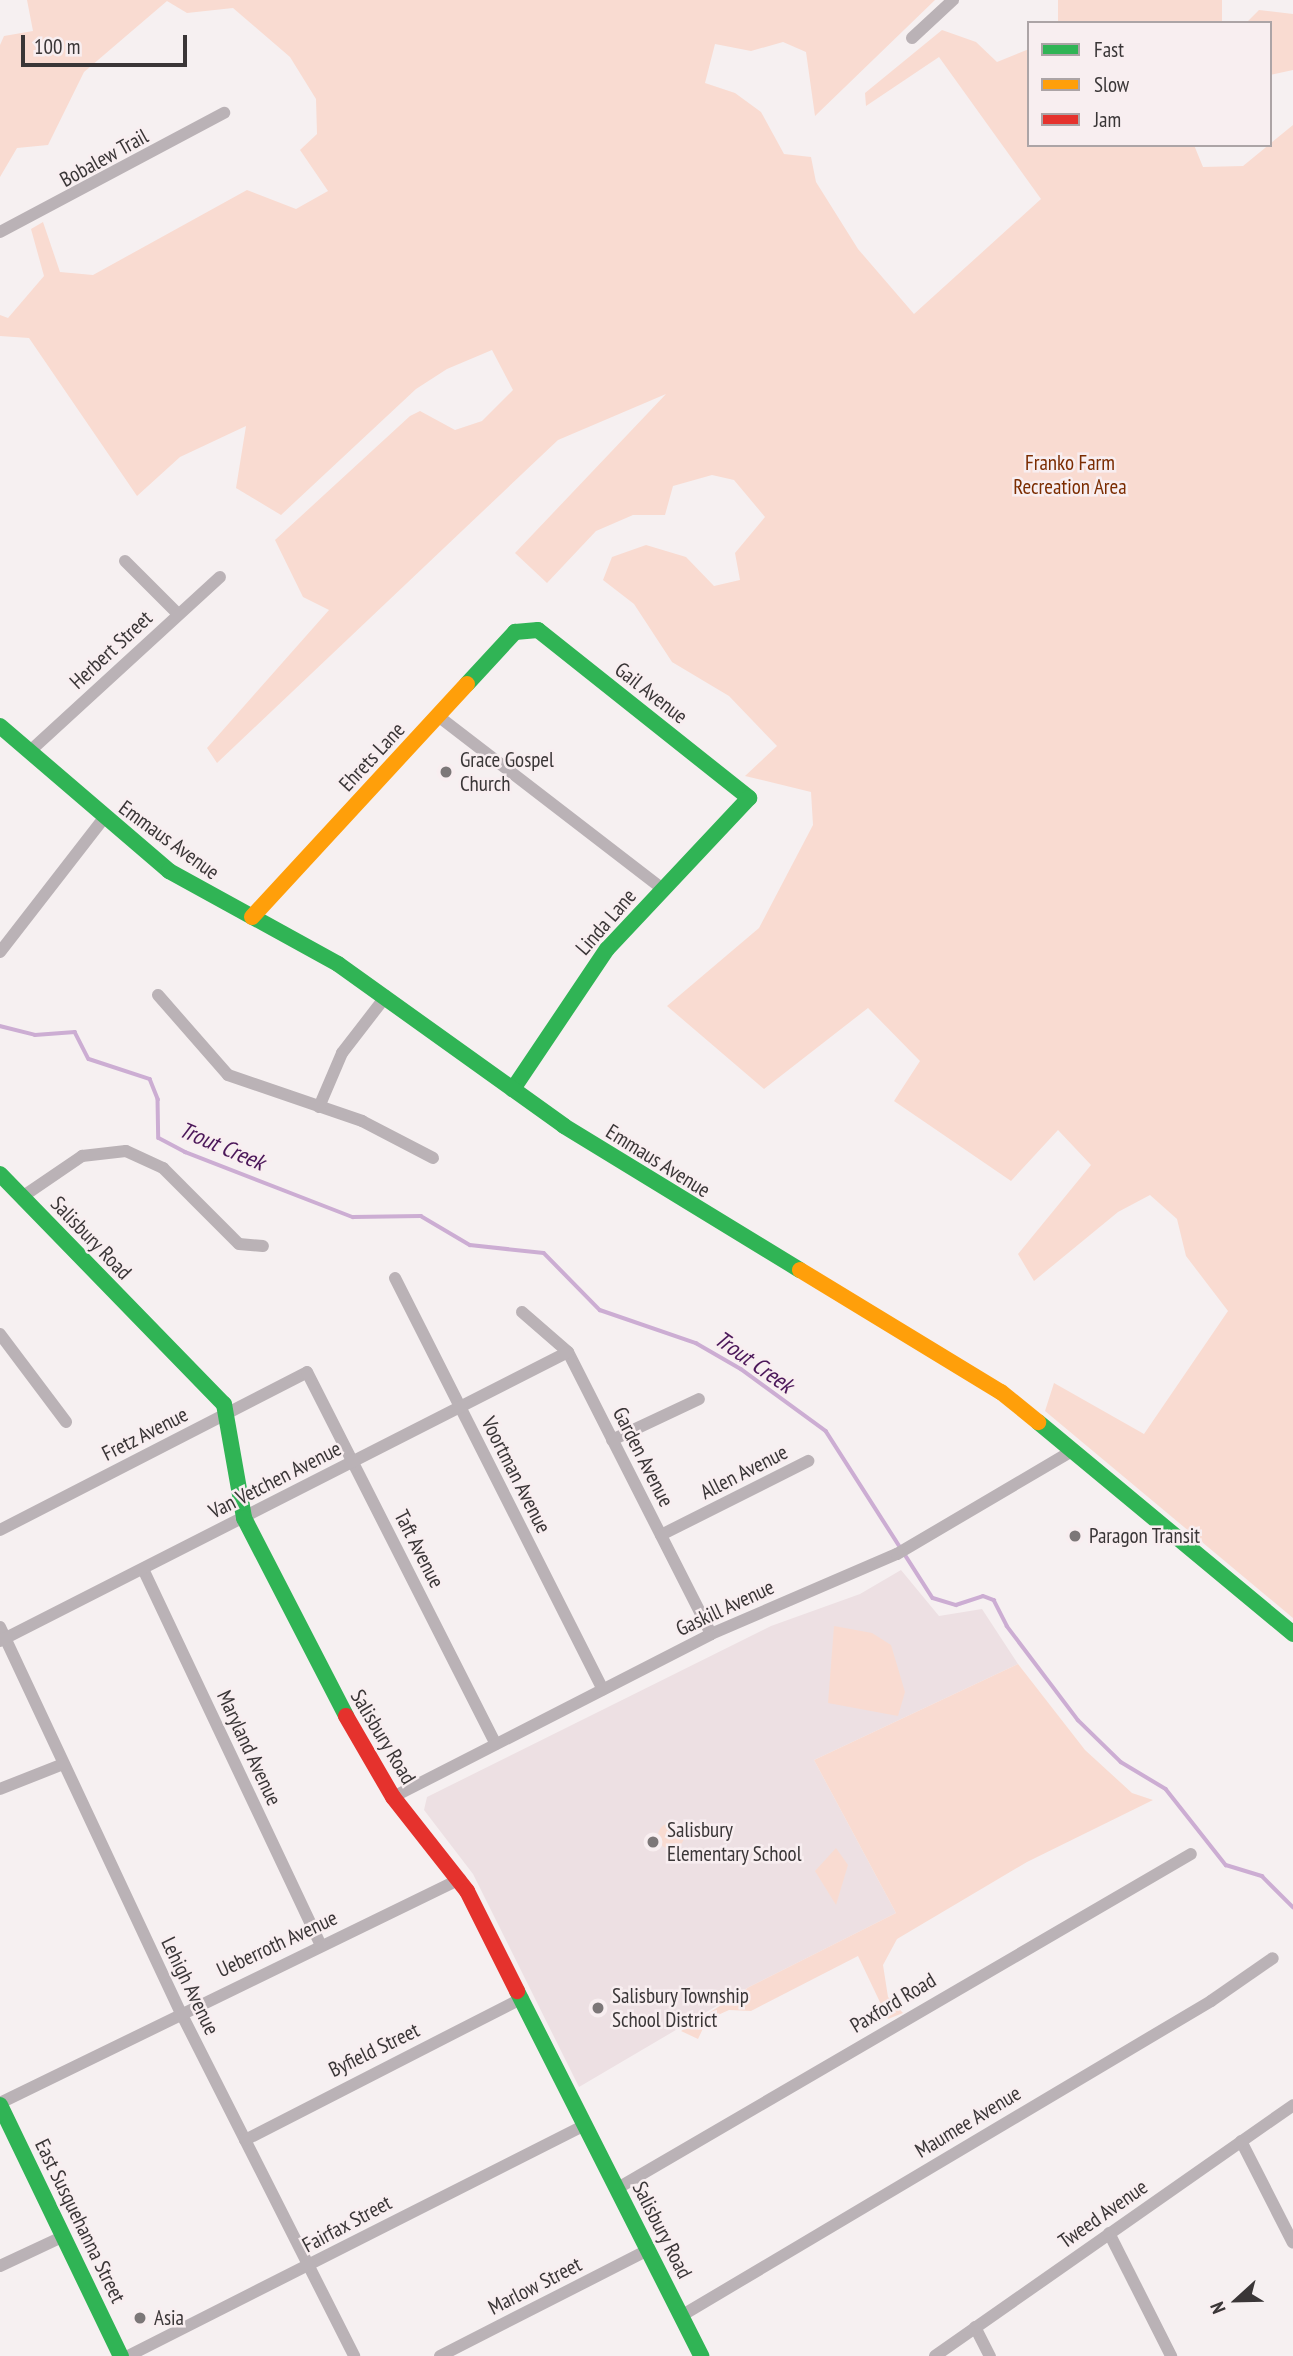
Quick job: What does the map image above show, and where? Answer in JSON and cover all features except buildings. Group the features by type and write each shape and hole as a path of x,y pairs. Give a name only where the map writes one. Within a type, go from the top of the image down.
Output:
{"street":[{"path":"912,37 953,0"},
{"name":"Bobalew Trail","path":"0,232 224,113"},
{"path":"125,561 178,614"},
{"name":"Herbert Street","path":"29,752 220,577"},
{"name":"Ehrets Lane","path":"252,917 438,716 525,628"},
{"name":"Gail Avenue","path":"525,628 538,630 749,798"},
{"path":"438,716 663,889"},
{"name":"Emmaus Avenue","path":"0,726 103,819 169,871 386,996 513,1089 721,1226 955,1361 1072,1451 1293,1634"},
{"name":"Linda Lane","path":"513,1089 595,964 749,798"},
{"path":"0,952 103,819"},
{"path":"158,995 221,1071 319,1107 433,1158"},
{"path":"319,1107 342,1053 386,996"},
{"path":"22,1197 82,1156 126,1151 163,1168 239,1244 263,1245"},
{"name":"Salisbury Road","path":"0,1174 227,1413 244,1518 330,1690 393,1797 460,1879 523,1998 701,2356"},
{"name":"Voortman Avenue","path":"395,1278 603,1689"},
{"name":"Garden Avenue","path":"522,1312 568,1352 711,1634"},
{"path":"0,1334 66,1422"},
{"name":"Van Vetchen Avenue","path":"2,1636 143,1569 568,1352"},
{"name":"Fretz Avenue","path":"0,1530 307,1372"},
{"name":"Taft Avenue","path":"307,1372 496,1744"},
{"path":"612,1440 699,1399"},
{"name":"Gaskill Avenue","path":"393,1797 711,1634 901,1551 1072,1451"},
{"name":"Allen Avenue","path":"661,1535 808,1461"},
{"name":"Maryland Avenue","path":"143,1569 320,1944"},
{"name":"Lehigh Avenue","path":"2,1636 182,2015 354,2356"},
{"path":"0,1789 63,1764"},
{"name":"Paxford Road","path":"618,2188 1191,1854"},
{"name":"Ueberroth Avenue","path":"0,2104 320,1944 460,1879"},
{"name":"Maumee Avenue","path":"681,2316 1212,2001 1273,1958"},
{"name":"Byfield Street","path":"245,2140 523,1998"},
{"name":"East Susquehanna Street","path":"0,2104 121,2356"},
{"name":"Tweed Avenue","path":"935,2356 1293,2105"},
{"name":"Fairfax Street","path":"128,2356 585,2125"},
{"path":"1241,2141 1293,2243"},
{"path":"1109,2234 1171,2356"},
{"path":"0,2266 64,2236"},
{"name":"Marlow Street","path":"440,2356 648,2250"},
{"path":"975,2328 990,2356"}],"shaded area":[{"name":"Salisbury Elementary School","path":"901,1570 939,1616 982,1609 1018,1664 814,1760 896,1913 749,1987 579,2087 473,1874 424,1810 427,1797 771,1626 860,1594"}],"green space":[{"name":"Franko Farm Recreation Area","path":"27,0 935,0 815,116 806,52 783,42 751,51 715,44 705,83 735,93 761,112 784,154 811,157 816,182 858,249 914,314 1041,199 939,57 866,106 865,93 942,30 976,42 997,62 1027,50 1027,147 1195,147 1203,167 1243,166 1266,147 1272,147 1272,142 1293,125 1293,1618 1045,1411 1054,1383 1144,1434 1228,1311 1186,1256 1177,1219 1150,1195 1118,1212 1034,1281 1018,1254 1091,1165 1058,1130 1011,1181 894,1101 920,1061 868,1008 764,1089 667,1006 759,928 813,825 811,792 745,776 777,746 729,696 672,662 634,604 603,580 612,557 646,545 686,557 714,586 740,580 735,553 765,517 734,480 712,475 673,486 665,515 633,515 596,531 547,583 515,553 666,394 558,440 217,763 207,748 329,610 303,597 275,540 410,416 420,411 455,430 482,421 513,390 492,350 447,369 416,389 281,515 236,488 246,426 180,457 137,496 29,338 0,336 0,315 8,318 44,276 31,229 43,222 60,272 93,275 247,190 296,209 328,191 300,150 317,134 316,99 290,57 233,8 187,13 167,1 84,72 48,145 17,148 0,177 0,45 4,36 33,31"},
{"path":"1058,0 1222,0 1222,21 1058,21"},
{"path":"1259,10 1293,14 1293,70 1272,75 1272,21 1248,21"},
{"path":"834,1626 872,1633 891,1645 905,1692 898,1716 828,1703"},
{"path":"1018,1664 1085,1750 1132,1793 1153,1800 1027,1862 897,1939 883,1965 888,1997 903,2013 888,2019 858,1956 751,2011 729,2010 707,2020 698,2039 681,2031 749,1987 896,1913 814,1760"},
{"path":"671,1823 680,1827 684,1836 680,1845 671,1849 662,1845 658,1836 662,1827"},
{"path":"836,1848 848,1865 836,1905 815,1871"}],"waterway":[{"name":"Trout Creek","path":"0,1026 35,1035 75,1032 89,1059 150,1079 158,1099 159,1138 185,1152 353,1217 421,1216 470,1245 544,1253 600,1310 696,1343 741,1369 826,1431 933,1598 956,1605 983,1596 994,1600 1007,1626 1078,1720 1121,1762 1166,1789 1226,1865 1262,1876 1293,1907"}],"traffic: fast":[{"path":"467,684 515,632 538,630 749,798 607,949 513,1089"},
{"path":"0,726 169,871 338,964 564,1126 800,1270"},
{"path":"0,1174 224,1404 244,1518 346,1716"},
{"path":"1038,1422 1293,1634"},
{"path":"517,1991 701,2356"},
{"path":"0,2105 121,2356"}],"traffic: slow":[{"path":"252,917 467,684"},
{"path":"800,1270 1001,1392 1038,1422"}],"traffic: jam":[{"path":"346,1716 393,1797 467,1891 517,1991"}],"place":[{"name":"Grace Gospel Church","path":"446,772"},
{"name":"Paragon Transit","path":"1075,1536"},
{"name":"Salisbury Elementary School","path":"653,1842"},
{"name":"Salisbury Township School District","path":"598,2008"},
{"name":"Asia","path":"140,2318"}]}
